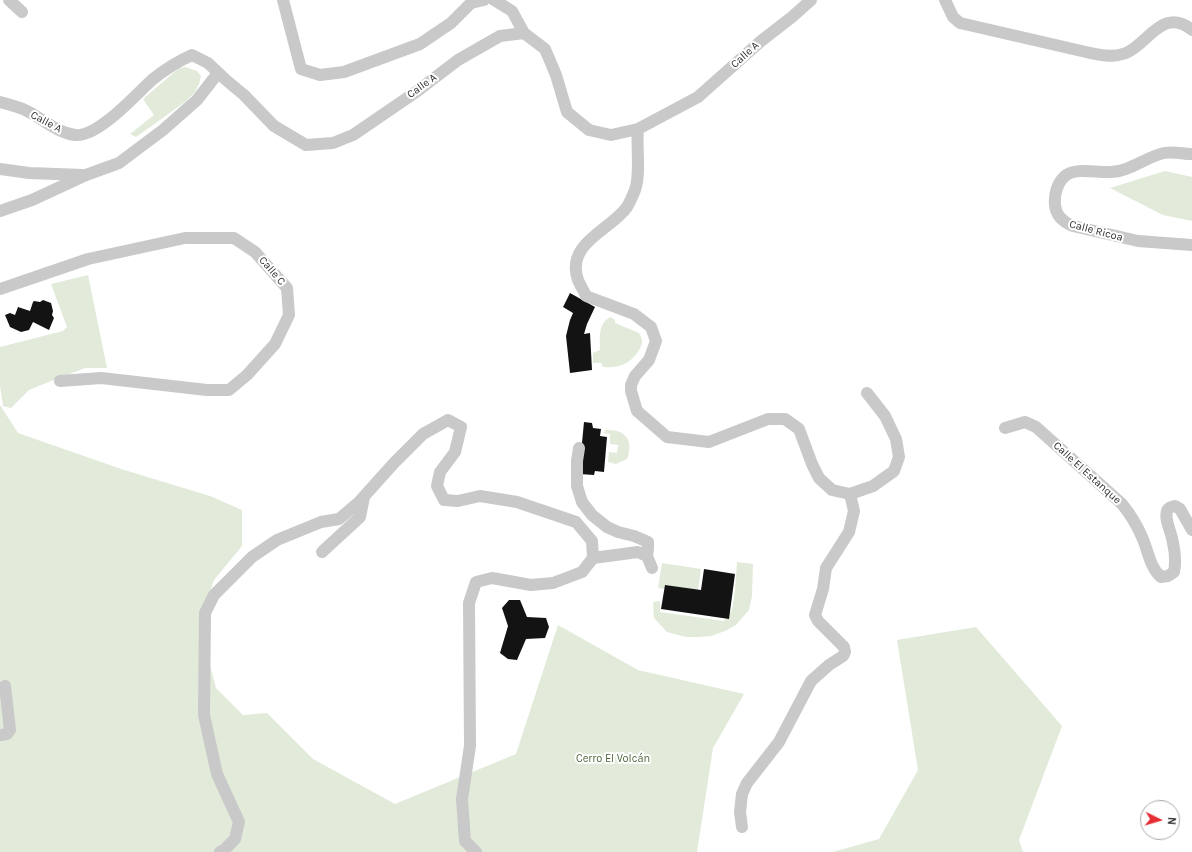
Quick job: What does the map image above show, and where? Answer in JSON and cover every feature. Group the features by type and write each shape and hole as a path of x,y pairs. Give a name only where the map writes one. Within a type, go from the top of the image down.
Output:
{"street":[{"path":"8,0 22,12"},
{"path":"283,0 301,69 320,75 344,72 420,44 451,23 472,4 484,0"},
{"path":"494,0 512,11 524,33"},
{"name":"Calle A","path":"0,102 23,109 56,129 77,135 91,132 115,115 152,80 175,63 192,55 208,63 244,95 274,126 306,145 333,143 353,135 465,56 500,36 524,33 545,49 556,75 567,112 589,130 611,135 638,129 698,97 761,41 811,0"},
{"path":"945,0 953,18 965,24 1104,56 1124,54 1133,50 1159,26 1175,23 1182,24 1192,30"},
{"path":"0,211 32,200 86,175 119,163 163,130 197,100 218,73"},
{"path":"638,129 636,189 627,207 610,224 588,241 581,250 576,265 578,280 586,296 634,314 651,327 656,340 649,360 635,376 630,390 637,411 667,437 709,442 768,419 785,419 799,429 819,478 832,490 850,494 872,486 894,471 899,457 896,439 885,416 867,393"},
{"name":"Calle Ricoa","path":"1192,154 1166,152 1150,157 1128,168 1118,171 1071,172 1060,182 1055,198 1057,213 1060,219 1066,224 1138,242 1192,245"},
{"path":"0,169 29,173 86,175"},
{"name":"Calle C","path":"0,289 88,259 185,238 234,238 255,252 287,288 289,315 275,344 247,375 229,390 207,390 101,378 60,381"},
{"path":"220,852 223,852 235,839 239,822 217,774 204,715 205,613 214,594 252,557 277,540 321,522 339,519 364,497 394,463 423,434 448,420 461,427 455,452 440,472 437,486 444,500 458,501 480,496 518,502 576,522 592,541 593,558 582,572 553,583 531,585 492,578 476,582 469,603 470,746 462,799 465,841 476,852"},
{"name":"Calle El Estanque","path":"1005,428 1025,422 1036,427 1122,504 1142,536 1156,573 1161,577 1168,576 1174,572 1175,565 1173,542 1167,519 1167,511 1169,508 1175,506 1180,510 1192,530"},
{"path":"580,448 577,461 577,486 582,502 592,515 607,527 648,542 647,556 652,568"},
{"path":"742,827 740,812 742,794 747,783 779,742 811,681 829,665 843,656 844,647 818,621 815,615 826,568 849,532 854,511 850,494"},
{"path":"322,552 360,517 364,497"},
{"path":"593,558 638,552 647,556"},
{"path":"0,735 7,734 10,730 5,686"}],"green space":[{"path":"185,67 197,71 201,76 195,92 185,102 136,137 130,134 154,115 143,99 178,69"},
{"path":"1165,171 1192,177 1192,221 1163,215 1110,188"},
{"path":"88,275 107,368 85,368 29,390 11,408 3,406 0,386 0,347 63,331 67,327 51,284"},
{"path":"611,317 615,320 615,323 639,333 642,343 634,357 626,363 613,367 603,367 601,363 593,363 593,353 600,350 602,326 607,319"},
{"name":"Cerro El Volcán","path":"0,405 18,433 121,469 210,496 242,510 242,546 214,580 199,623 216,688 243,715 267,713 313,759 395,804 516,754 558,625 638,670 744,694 713,748 697,852 0,852"},
{"path":"606,430 619,432 627,437 629,442 629,453 627,459 616,464 608,462 609,452 617,453 618,445 610,444 610,434 603,433"},
{"path":"737,562 753,564 752,596 749,610 736,625 711,636 686,637 667,632 654,618 653,602 660,601 660,612 724,621 732,610"},
{"path":"662,563 701,569 698,590 665,585 665,589 658,588"},
{"path":"976,627 1062,726 1019,840 1023,852 833,852 879,839 918,770 897,640"}],"building":[{"path":"570,293 595,307 584,334 590,333 592,370 570,373 566,336 573,313 563,307"},
{"path":"43,300 51,303 53,311 52,315 54,318 49,330 33,322 29,330 21,332 10,327 5,315 10,313 15,315 18,307 30,311 34,301 40,302"},
{"path":"584,422 592,423 593,428 601,429 600,436 607,437 604,472 595,471 594,475 579,474"},
{"path":"704,569 735,574 729,619 661,609 665,585 701,590"},
{"path":"509,600 520,600 527,617 546,618 549,627 545,638 526,639 517,660 508,659 500,653 508,626 502,608"}]}
